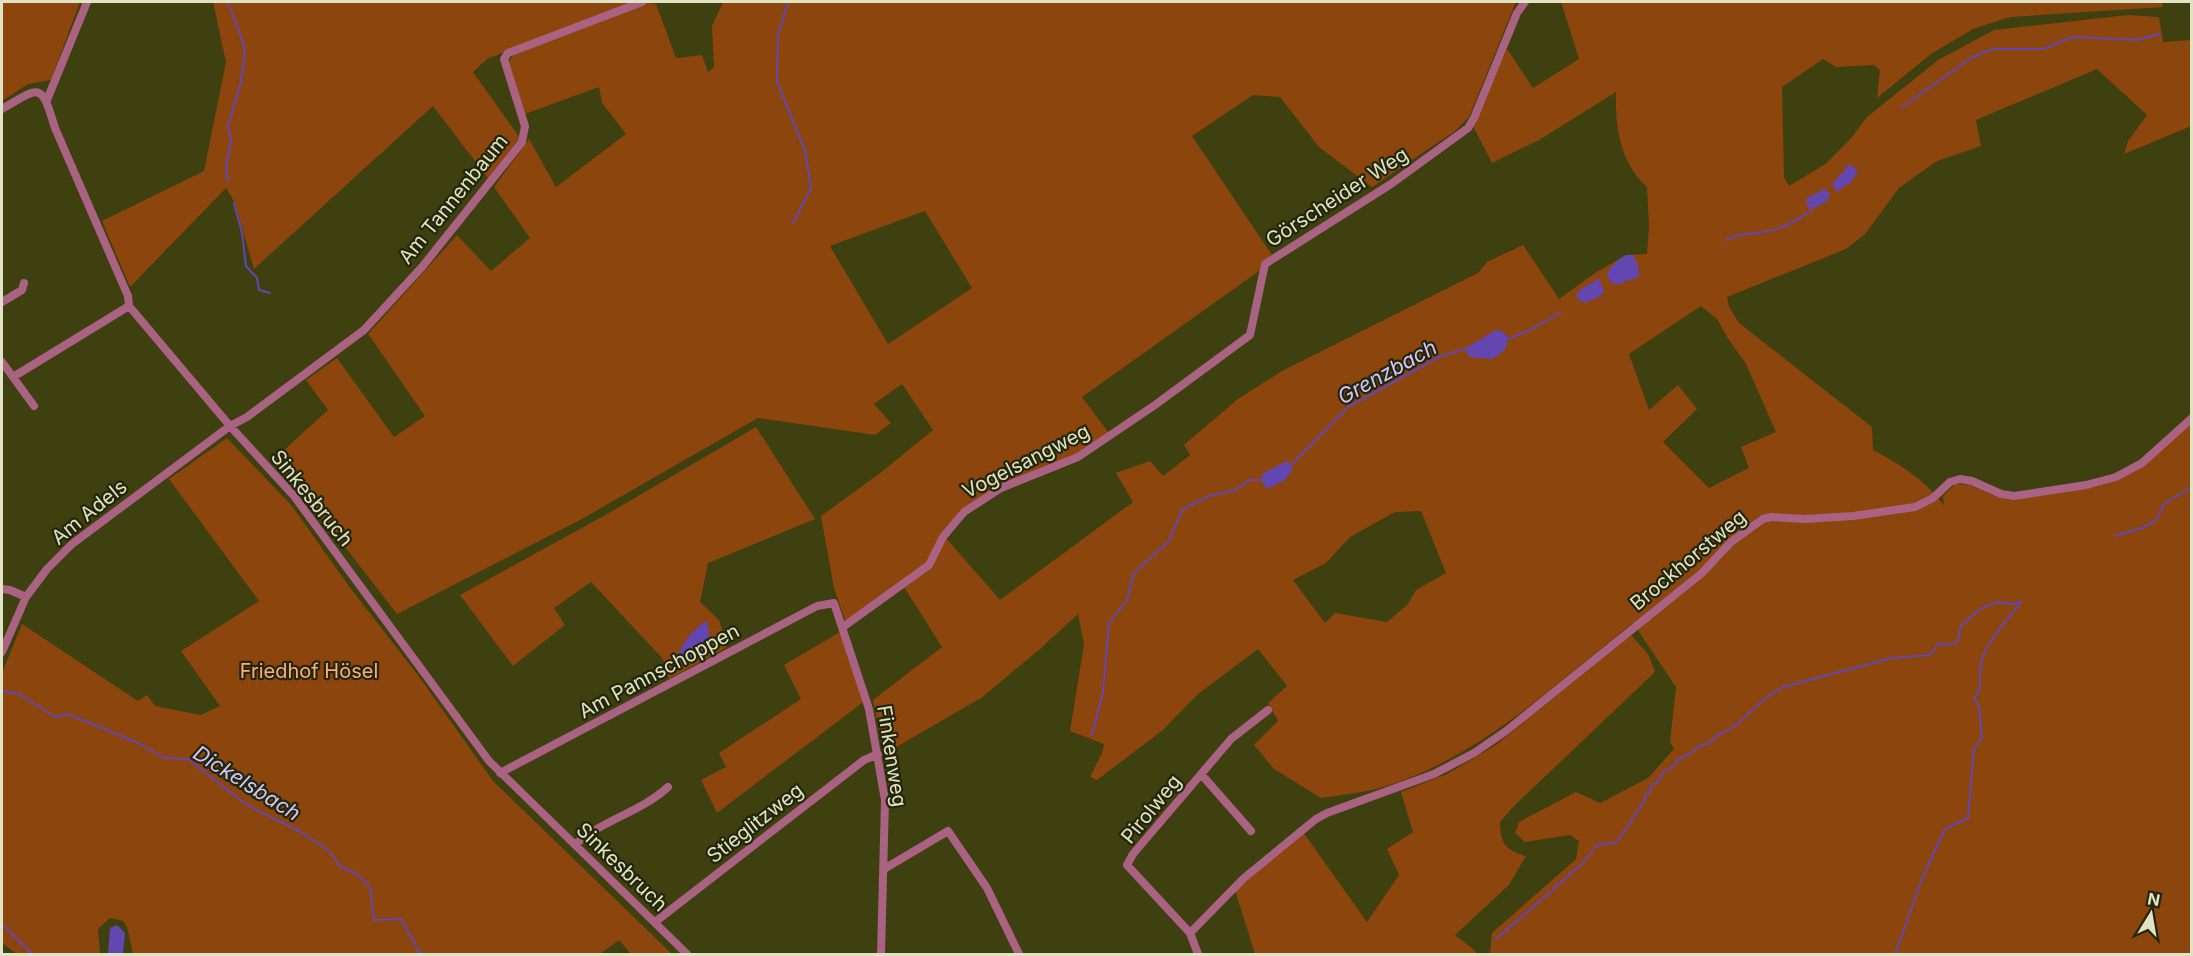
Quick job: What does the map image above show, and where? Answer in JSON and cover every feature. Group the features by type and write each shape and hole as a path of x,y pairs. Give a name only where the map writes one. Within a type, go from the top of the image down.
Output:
{"street":[{"path":"2,109 31,92 39,91 47,100 87,2"},
{"name":"Am Tannenbaum","path":"230,426 247,417 364,330 422,267 522,142 525,126 504,59 508,53 642,2"},
{"name":"Görscheider Weg","path":"1155,405 1250,334 1265,264 1391,184 1468,128 1500,58 1517,13 1525,2"},
{"name":"Sinkesbruch","path":"47,100 55,128 128,296 129,306 230,426 294,496 500,773 687,954"},
{"path":"2,302 22,290 24,283"},
{"path":"13,377 129,306"},
{"path":"2,362 34,406"},
{"name":"Vogelsangweg","path":"843,627 929,565 943,537 964,512 1001,488 1078,457 1155,405"},
{"name":"Brockhorstweg","path":"1190,933 1244,878 1302,829 1327,813 1451,766 1506,731 1702,573 1731,542 1763,519 1853,516 1914,507 1933,498 1950,482 1960,479 1972,481 2001,494 2014,496 2086,485 2116,477 2142,463 2192,417"},
{"name":"Am Adels","path":"2,652 26,597 47,569 72,544 230,426"},
{"path":"2,589 26,597"},
{"name":"Finkenweg","path":"834,603 869,709 885,800 881,954"},
{"name":"Am Pannschoppen","path":"500,773 817,606 834,603"},
{"name":"Pirolweg","path":"1190,933 1127,865 1133,854 1231,739 1269,710"},
{"name":"Stieglitzweg","path":"655,922 864,760 878,754"},
{"name":"Pirolweg","path":"1201,774 1251,831"},
{"path":"575,845 589,832 658,796 668,787"},
{"path":"884,869 948,831 987,888 1019,954"},
{"path":"1190,933 1198,954"}],"green space":[{"path":"2,2 80,2 51,80 28,84 2,101"},
{"path":"213,2 633,2 487,59 473,72 520,138 488,178 433,106 254,269 235,203 226,188 130,287 102,221 204,171 226,62"},
{"path":"646,2 656,4 676,58 702,55 708,72 714,67 712,26 723,2 1516,2 1469,117 1455,131 1372,187 1319,147 1280,97 1253,95 1192,136 1272,255 1262,261 1259,271 1082,397 1109,433 1077,455 961,510 946,538 1000,600 1133,502 1116,473 1150,461 1163,476 1190,455 1184,445 1238,399 1282,371 1478,273 1487,262 1523,245 1559,299 1595,273 1626,255 1647,254 1649,227 1647,187 1631,167 1621,144 1616,92 1539,140 1492,163 1473,126 1507,49 1533,88 1579,59 1561,2 2162,2 2163,7 2010,17 1973,29 1931,54 1877,98 1880,70 1874,65 1836,67 1823,59 1782,87 1784,177 1789,186 1827,163 1867,117 1938,60 1994,30 2128,15 2159,17 2163,42 2191,40 2191,126 2124,154 2128,141 2147,115 2097,69 1976,120 1981,146 1937,161 1899,188 1865,234 1846,249 1727,297 1729,307 1739,323 1872,427 1873,450 1912,473 1944,505 1943,496 1955,484 1970,485 1997,497 2012,500 2101,485 2137,470 2191,422 2191,954 1490,954 1492,933 1576,859 1579,841 1570,835 1525,842 1515,833 1519,822 1576,792 1600,803 1648,778 1674,749 1670,742 1676,687 1633,623 1544,695 1482,740 1416,775 1358,793 1321,798 1274,769 1254,745 1278,721 1268,703 1287,686 1258,649 1198,694 1163,730 1097,780 1090,777 1104,744 1070,731 1084,644 1078,614 981,698 884,754 873,700 942,647 904,587 846,623 834,588 821,516 879,474 933,430 902,384 874,404 891,423 875,435 758,418 580,520 397,614 311,503 272,461 328,410 306,380 337,358 394,437 425,416 368,334 457,235 491,271 530,238 494,187 529,139 556,187 626,134 602,103 599,87 525,114 509,62 513,55","holes":["925,211 972,288 888,344 830,246","1701,306 1717,319 1746,364 1776,432 1741,447 1749,468 1709,488 1663,442 1697,409 1678,385 1649,410 1629,354","1421,511 1446,573 1416,590 1408,604 1387,622 1335,613 1325,623 1293,580 1326,563 1350,537 1395,512"]},
{"path":"756,427 815,519 708,563 700,602 719,620 727,647 669,679 663,659 591,582 554,608 565,625 513,666 460,595 609,513"},
{"name":"Friedhof Hösel","path":"227,438 292,506 348,585 420,678 493,781 672,954 631,954 619,940 600,954 133,954 127,927 123,921 110,918 98,929 100,954 17,954 2,943 2,673 22,624 138,701 147,695 155,706 201,715 220,706 181,651 259,601 169,479"},
{"path":"840,632 863,700 862,703 717,813 701,780 726,767 719,753 801,699 784,665"},
{"path":"1631,635 1648,654 1655,672 1500,822 1501,836 1506,845 1526,856 1509,885 1455,935 1477,954 1255,954 1235,890 1303,832 1367,922 1399,875 1387,849 1413,832 1401,792 1447,774 1496,745"}],"shaded area":[{"path":"1850,164 1858,171 1852,181 1837,192 1832,184"},
{"path":"1824,189 1830,195 1826,202 1813,208 1806,206 1807,198"},
{"path":"1626,255 1633,255 1638,265 1639,277 1615,285 1609,280 1607,272"},
{"path":"1599,278 1604,291 1601,296 1584,303 1577,298 1577,292"},
{"path":"1496,330 1504,332 1508,339 1505,350 1493,359 1470,357 1464,349"},
{"path":"1287,461 1292,465 1292,470 1285,480 1267,489 1262,481 1262,474"},
{"path":"707,621 711,646 679,665 676,658 685,642 692,632"},
{"path":"117,925 125,933 123,954 108,954 110,928"}],"waterway":[{"path":"228,2 245,52 241,82 228,126 231,141 226,168 228,181"},
{"path":"788,2 778,35 777,82 805,150 811,188 793,223"},
{"name":"Grenzbach","path":"1901,108 1972,57 1993,49 2043,49 2072,37 2136,40 2160,34"},
{"path":"234,203 242,233 246,266 257,278 259,290 270,293"},
{"name":"Grenzbach","path":"1726,240 1740,235 1770,231 1797,220 1814,207"},
{"name":"Grenzbach","path":"1505,340 1530,330 1560,313"},
{"name":"Grenzbach","path":"1290,466 1348,407 1439,357 1465,349"},
{"name":"Grenzbach","path":"1092,735 1103,692 1109,623 1127,600 1134,573 1169,541 1182,510 1209,496 1236,490 1249,480 1264,480"},
{"path":"2115,536 2142,528 2155,521 2165,503 2192,487"},
{"path":"1496,939 1581,865 1597,845 1617,842 1645,799 1645,795 1650,793 1651,785 1657,783 1663,772 1699,746 1707,745 1718,734 1735,726 1767,697 1783,687 1892,658 1930,655 1939,643 1951,645 1958,641 1960,627 1981,608 1998,602 2012,604 2021,602"},
{"path":"1895,954 1923,876 1945,829 1968,818 1974,748 1982,738 1979,706 1974,699 1980,686 1981,663 1992,639 2021,602"},
{"name":"Dickelsbach","path":"2,691 19,694 55,717 68,714 138,743 165,758 188,759 247,805 301,832 328,850 341,867 357,874 370,887 374,920 401,919 419,952 424,954"},
{"path":"2,924 32,954"}]}
